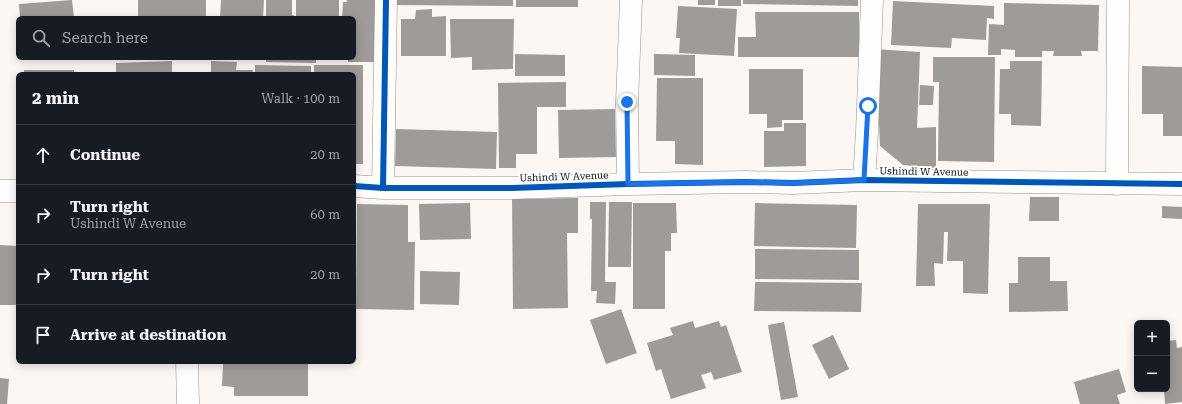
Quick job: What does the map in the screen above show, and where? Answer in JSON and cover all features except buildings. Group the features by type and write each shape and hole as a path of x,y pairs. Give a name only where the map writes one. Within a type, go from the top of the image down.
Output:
{"street":[{"path":"383,188 386,0"},
{"path":"628,184 627,102 631,0"},
{"path":"864,180 872,0"},
{"path":"1117,184 1118,0"},
{"name":"Ushindi W Avenue","path":"356,186 383,188 512,188 745,182 808,183 864,180 1182,184"},
{"path":"0,191 16,191"},
{"path":"187,364 188,404"}],"cycle path":[{"path":"383,188 386,0"},
{"path":"356,186 383,188 512,188 628,184 745,182 793,183 864,180 1182,184"}],"route":[{"path":"627,102 628,184 745,182 793,183 864,180 868,106"}]}
